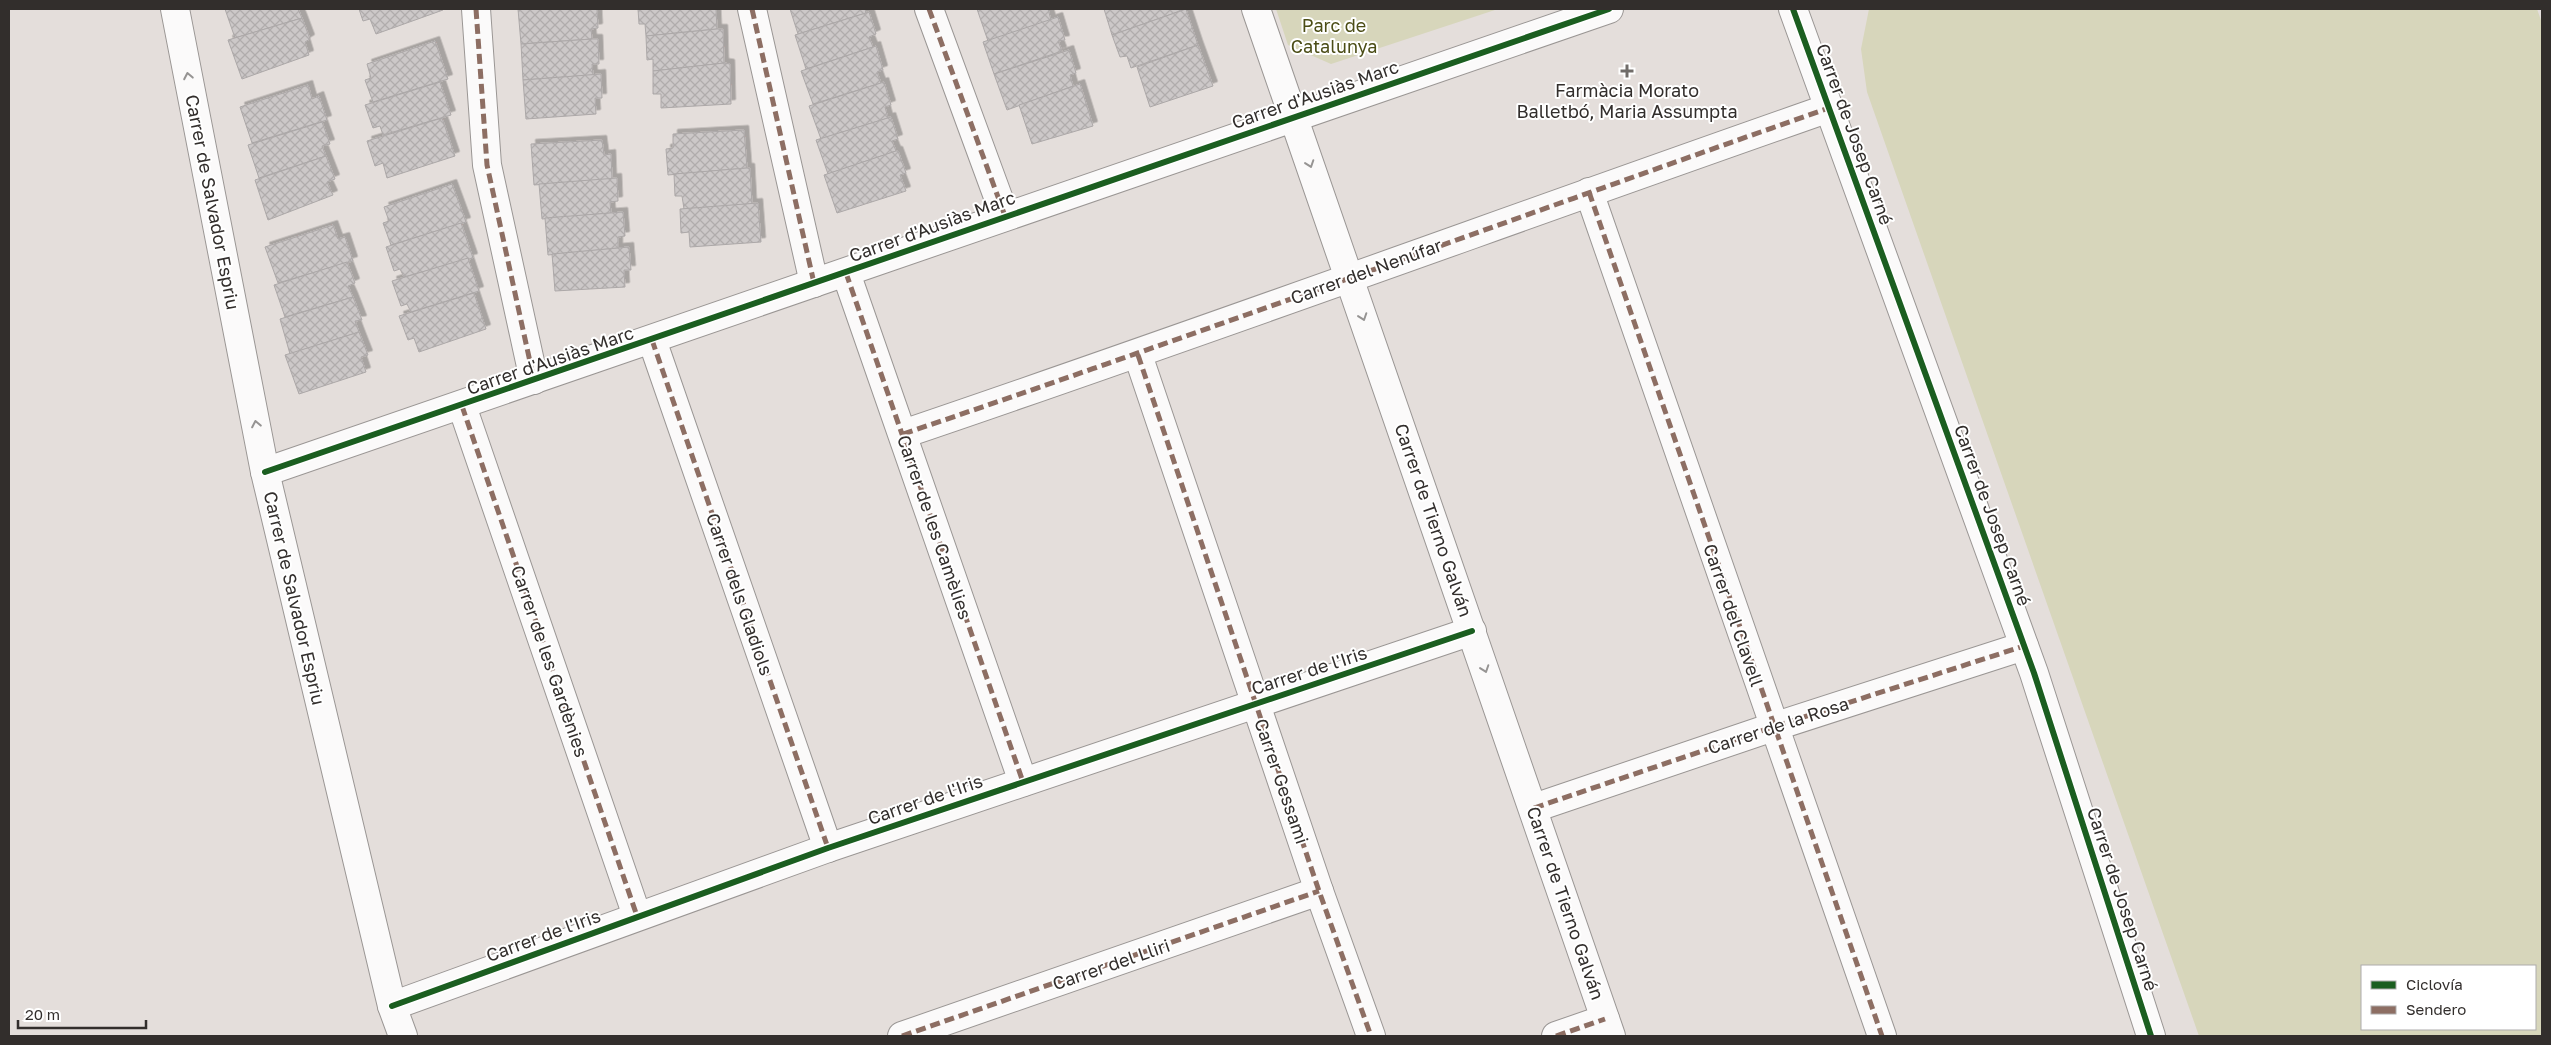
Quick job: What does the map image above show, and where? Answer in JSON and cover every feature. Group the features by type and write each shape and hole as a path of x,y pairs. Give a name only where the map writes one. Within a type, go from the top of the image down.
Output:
{"street":[{"name":"Carrer de Salvador Espriu","path":"175,9 265,472 392,1006 403,1036"},
{"path":"476,9 487,165 534,380"},
{"path":"752,9 814,283"},
{"path":"929,9 1004,216"},
{"name":"Carrer de Tierno Galván","path":"1256,9 1534,808 1608,1028"},
{"name":"Carrer d'Ausiàs Marc","path":"265,472 462,406 846,273 1004,216 1609,9"},
{"name":"Carrer de Josep Carné","path":"1793,9 2024,646 2151,1036"},
{"name":"Carrer del Nenúfar","path":"903,434 1138,355 1350,277 1829,108"},
{"name":"Carrer del Clavell","path":"1589,192 1772,726 1882,1036"},
{"name":"Carrer de les Camèlies","path":"846,273 1023,782"},
{"name":"Carrer dels Gladiols","path":"652,340 828,848"},
{"name":"Carrer Gessami","path":"1138,355 1319,891 1371,1036"},
{"name":"Carrer de les Gardènies","path":"462,406 637,916"},
{"name":"Carrer de l'Iris","path":"392,1006 828,848 1472,631"},
{"name":"Carrer de la Rosa","path":"1534,808 1772,726 2024,646"},
{"name":"Carrer del Lliri","path":"902,1036 1319,891"},
{"path":"1556,1036 1608,1028"}],"green space":[{"name":"Parc de Catalunya","path":"1276,9 1498,9 1331,64 1288,45"},
{"path":"1869,9 2537,9 2542,23 2542,1036 2199,1036 1867,92 1861,49"}],"building":[{"path":"225,9 298,9 302,18 235,38"},
{"path":"359,9 443,10 376,34 370,19 363,21"},
{"path":"518,9 597,9 598,28 591,29 592,39 521,44"},
{"path":"638,9 716,9 717,29 646,36 645,24 639,24"},
{"path":"790,9 865,9 866,13 798,34"},
{"path":"977,9 1048,9 1051,20 988,41"},
{"path":"1104,9 1186,9 1112,35"},
{"path":"1186,9 1198,45 1131,68 1127,56 1120,57 1112,35"},
{"path":"869,12 876,34 869,37 873,47 806,69 795,35"},
{"path":"1058,17 1065,40 1058,41 1062,51 994,74 983,42"},
{"path":"302,18 310,39 305,42 309,55 242,79 228,40"},
{"path":"723,29 724,63 653,71 653,59 647,60 646,36"},
{"path":"598,39 599,64 592,64 593,75 523,80 521,44"},
{"path":"435,41 448,79 373,102 365,80 371,78 367,64"},
{"path":"1198,45 1213,86 1150,107 1137,67"},
{"path":"876,46 883,70 877,72 881,83 813,104 801,71"},
{"path":"1069,50 1076,73 1070,75 1073,86 1007,110 994,74"},
{"path":"724,63 730,64 731,104 661,108 661,94 653,94 653,71"},
{"path":"601,74 602,98 595,98 596,114 526,119 523,80"},
{"path":"440,82 451,115 383,135 380,126 373,128 365,105"},
{"path":"884,82 891,105 885,107 888,118 821,139 809,106"},
{"path":"1080,84 1093,126 1032,144 1019,105"},
{"path":"308,85 312,99 319,96 327,120 252,143 240,107"},
{"path":"891,117 898,139 892,141 896,151 828,174 816,140"},
{"path":"442,118 455,156 387,178 383,163 375,166 367,141"},
{"path":"322,122 330,144 322,146 326,156 259,178 248,145"},
{"path":"744,130 747,168 668,175 666,149 673,148 673,134"},
{"path":"602,140 604,155 611,154 612,179 534,185 531,144"},
{"path":"898,151 906,173 900,175 906,191 837,213 824,175"},
{"path":"326,156 335,179 327,182 333,195 268,220 255,180"},
{"path":"750,168 752,204 684,209 682,196 675,196 674,174"},
{"path":"617,178 618,201 610,202 611,213 542,219 539,184"},
{"path":"452,184 466,222 391,245 383,223 389,221 384,207"},
{"path":"758,203 761,242 690,247 689,232 681,233 680,209"},
{"path":"623,212 625,236 618,237 618,248 548,255 545,218"},
{"path":"461,223 473,258 404,277 400,269 394,271 386,247"},
{"path":"333,225 338,239 345,237 353,261 278,283 265,247"},
{"path":"629,247 631,270 624,270 625,287 555,291 552,254"},
{"path":"468,258 479,291 411,312 407,304 401,306 392,281"},
{"path":"347,262 355,283 348,286 353,297 285,317 274,285"},
{"path":"474,293 486,329 419,352 414,338 408,340 399,316"},
{"path":"353,297 362,320 355,321 359,332 290,354 280,319"},
{"path":"359,332 368,355 361,357 366,372 299,394 285,355"}],"marked path":[{"path":"476,9 487,165 534,380"},
{"path":"752,9 814,283"},
{"path":"929,9 1005,216"},
{"path":"903,434 1135,354 1829,108"},
{"path":"1589,192 1882,1036"},
{"path":"846,273 1023,782"},
{"path":"652,340 828,848"},
{"path":"1138,355 1319,891 1371,1036"},
{"path":"462,406 637,916"},
{"path":"1534,808 1773,727 2024,646"},
{"path":"902,1036 1319,891"},
{"path":"1556,1036 1605,1019"}],"cycle path":[{"path":"265,472 1609,9"},
{"path":"1793,9 2034,673 2151,1036"},
{"path":"392,1006 828,848 1472,631"}],"place":[{"name":"Farmàcia Morato Balletbó, Maria Assumpta","path":"1627,71"}]}
